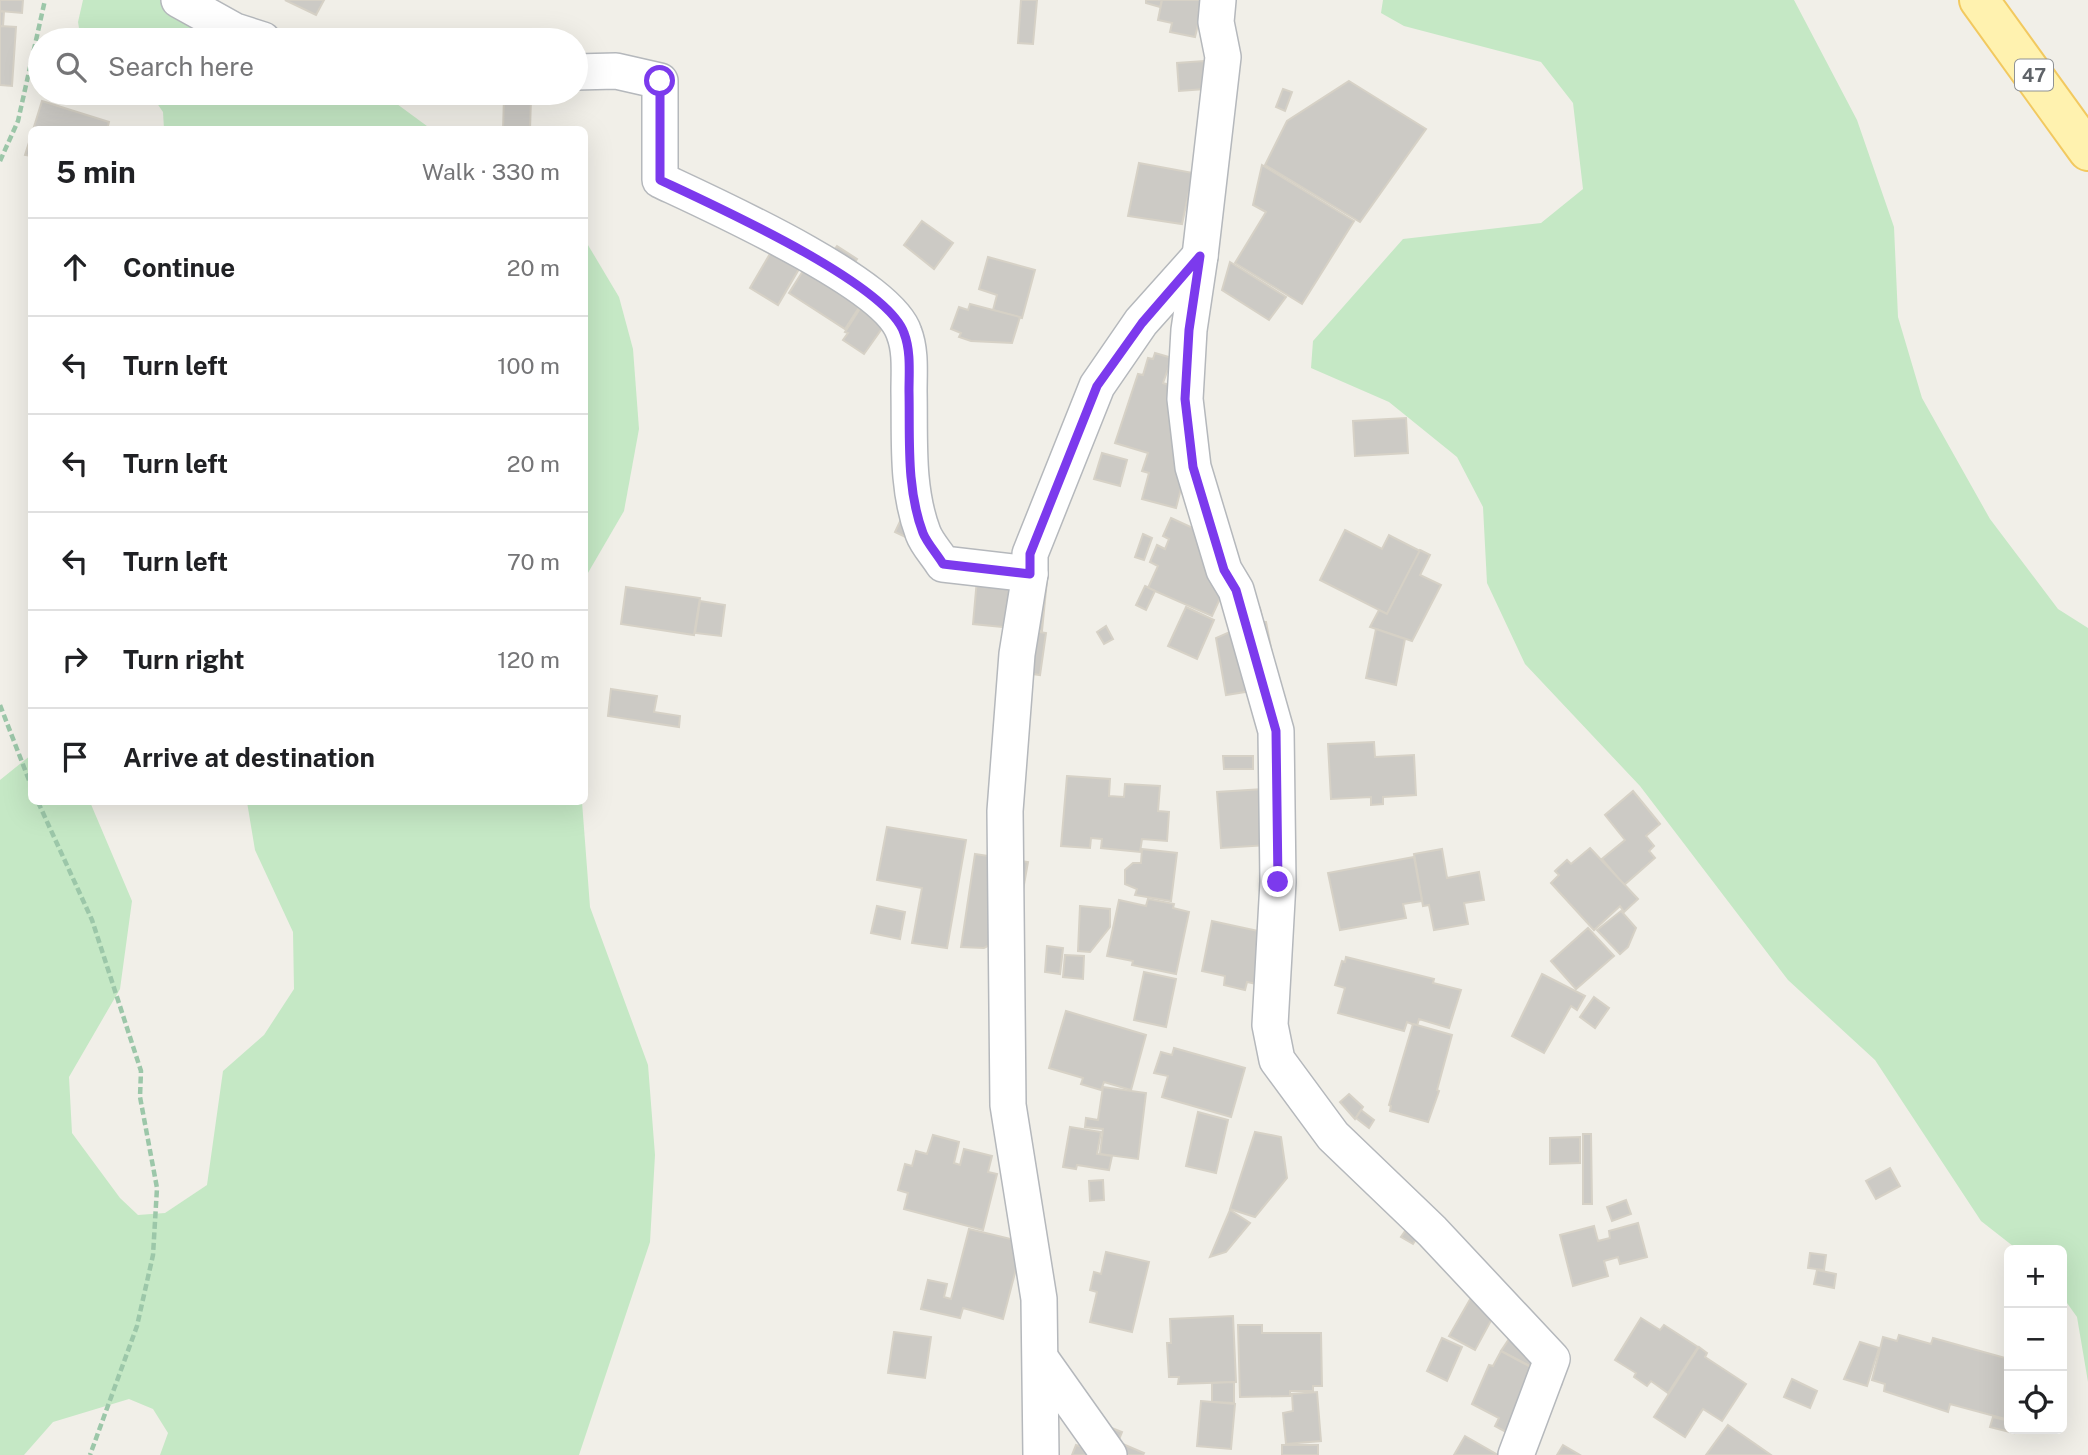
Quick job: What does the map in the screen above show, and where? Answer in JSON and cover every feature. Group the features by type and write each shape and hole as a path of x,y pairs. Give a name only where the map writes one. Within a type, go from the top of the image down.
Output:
{"main road":[{"name":"47","path":"1979,0 2088,151"}],"street":[{"path":"179,0 230,28"},
{"path":"1218,0 1216,22 1223,57 1189,330 1185,399 1193,467 1224,570 1236,590 1276,731 1278,882 1270,1025 1277,1060 1333,1136 1432,1231 1552,1359 1516,1455"},
{"path":"588,72 616,71 660,81 660,180 738,217 853,280 892,312 904,331 909,356 910,479 923,534 943,564 1030,574"},
{"path":"1041,1455 1039,1299 1008,1105 1005,811 1017,654 1030,574 1030,554 1097,386 1142,323 1200,256"},
{"path":"1041,1359 1109,1455"}],"path":[{"path":"40,28 45,0"},
{"path":"0,161 18,121 28,82"},
{"path":"0,705 28,778"},
{"path":"39,805 92,920 141,1072 140,1097 157,1188 153,1255 137,1325 90,1455"}],"green space":[{"path":"83,0 203,0 262,28 79,28"},
{"path":"1383,0 1794,0 1857,120 1894,227 1898,317 1922,398 1990,519 2058,609 2088,628 2088,1382 2077,1317 2067,1303 2067,1245 2012,1245 1981,1221 1875,1060 1788,980 1640,786 1525,664 1487,583 1483,507 1457,457 1389,402 1311,368 1313,341 1403,239 1541,223 1583,189 1573,103 1541,62 1404,26 1381,13"},
{"path":"158,105 398,105 427,126 164,126 163,112"},
{"path":"588,245 619,297 633,349 639,429 624,511 588,573"},
{"path":"28,757 28,805 91,805 132,901 120,989 69,1077 72,1133 120,1198 138,1215 165,1213 207,1185 223,1071 264,1035 294,989 293,932 255,850 248,805 582,805 590,907 648,1065 655,1155 650,1242 579,1455 160,1455 168,1433 153,1409 129,1399 53,1422 24,1455 0,1455 0,780"}],"building":[{"path":"0,0 23,0 22,13 0,11"},
{"path":"285,0 324,0 316,15"},
{"path":"1021,0 1037,0 1033,44 1018,43"},
{"path":"1146,0 1162,0 1160,7 1146,3"},
{"path":"1162,0 1204,0 1195,37 1170,32 1172,23 1158,20"},
{"path":"0,11 4,12 3,26 0,26"},
{"path":"0,26 16,27 12,86 0,85"},
{"path":"1204,61 1205,89 1179,91 1177,63"},
{"path":"1349,81 1426,129 1360,222 1265,165 1287,121"},
{"path":"1283,89 1292,92 1285,111 1276,107"},
{"path":"41,105 55,105 109,122 108,126 34,126"},
{"path":"504,105 531,105 530,126 503,126"},
{"path":"1139,163 1193,173 1182,224 1128,216"},
{"path":"1262,165 1354,221 1302,304 1235,263 1266,212 1253,205"},
{"path":"922,221 953,243 934,269 904,245"},
{"path":"785,228 813,245 778,305 750,288"},
{"path":"837,246 857,259 852,266 873,286 845,329 789,293 817,249 832,253"},
{"path":"988,257 1035,270 1022,318 993,310 997,295 979,289"},
{"path":"1230,262 1286,297 1269,320 1222,290"},
{"path":"870,293 888,320 864,354 843,340 848,333 845,332"},
{"path":"970,304 1020,317 1012,343 971,341 959,337 961,333 951,329 959,307 968,310"},
{"path":"1155,353 1172,358 1163,383 1182,389 1183,481 1176,508 1142,499 1149,473 1142,471 1148,453 1115,443 1138,374 1143,375 1148,358 1153,359"},
{"path":"1406,418 1408,453 1355,456 1353,421"},
{"path":"1102,453 1127,460 1120,486 1094,479"},
{"path":"903,515 912,540 895,532"},
{"path":"1171,518 1206,534 1233,570 1212,616 1148,588 1158,566 1150,562 1157,545 1165,549 1169,539 1163,536"},
{"path":"1345,530 1382,549 1389,535 1420,551 1387,614 1320,580"},
{"path":"1143,534 1152,538 1144,560 1135,557"},
{"path":"1420,550 1430,555 1420,575 1441,585 1412,641 1370,627 1379,610 1387,614"},
{"path":"1006,566 1048,570 1042,631 973,624 978,568"},
{"path":"1145,586 1155,591 1146,610 1136,605"},
{"path":"626,587 700,598 694,635 621,624"},
{"path":"700,601 725,605 721,636 695,633"},
{"path":"1186,607 1214,620 1197,659 1168,646"},
{"path":"1260,608 1263,622 1266,622 1276,687 1226,695 1216,638 1230,632 1226,615"},
{"path":"1106,626 1113,639 1104,644 1097,632"},
{"path":"1014,628 1046,633 1040,675 1019,672"},
{"path":"1376,629 1405,639 1396,685 1366,678"},
{"path":"611,689 657,696 654,712 680,716 679,727 608,716"},
{"path":"1374,742 1375,757 1414,755 1416,795 1383,797 1383,804 1371,805 1371,797 1331,799 1328,744"},
{"path":"1223,756 1253,756 1253,769 1224,769"},
{"path":"1067,776 1110,779 1109,796 1124,797 1125,784 1160,786 1158,811 1169,812 1167,841 1142,839 1140,852 1101,848 1102,839 1091,838 1090,848 1061,846"},
{"path":"1282,788 1285,844 1221,848 1217,792"},
{"path":"1633,791 1660,824 1646,836 1654,846 1649,851 1655,858 1624,885 1602,859 1625,840 1605,815"},
{"path":"887,827 966,840 947,948 912,943 922,888 877,880"},
{"path":"1590,848 1638,899 1624,912 1620,906 1594,930 1551,883 1559,875 1555,871 1567,860 1571,864"},
{"path":"1142,849 1177,853 1171,901 1135,895 1137,889 1125,884 1125,870 1133,863 1141,863"},
{"path":"1442,849 1447,878 1479,872 1484,900 1464,903 1468,924 1434,930 1429,905 1423,906 1414,854"},
{"path":"975,854 1028,862 1018,918 1001,939 984,948 961,947"},
{"path":"1414,857 1422,901 1403,904 1406,918 1340,930 1328,873"},
{"path":"1148,899 1174,904 1173,908 1189,912 1176,974 1132,965 1133,961 1107,956 1119,900 1146,906"},
{"path":"877,906 905,912 900,939 871,933"},
{"path":"1080,906 1110,909 1110,927 1090,952 1078,951"},
{"path":"1621,911 1636,928 1628,947 1620,954 1597,930"},
{"path":"1212,921 1277,935 1281,989 1247,982 1245,990 1224,985 1225,976 1202,971"},
{"path":"1588,928 1614,956 1576,989 1551,961"},
{"path":"1047,946 1063,948 1060,974 1045,972"},
{"path":"1065,955 1084,956 1083,979 1063,977"},
{"path":"1346,957 1434,979 1433,983 1461,990 1449,1028 1419,1019 1417,1026 1407,1022 1404,1031 1338,1013 1345,988 1335,985 1342,961 1345,962"},
{"path":"1144,972 1176,979 1166,1027 1134,1020"},
{"path":"1542,974 1585,996 1577,1010 1571,1006 1544,1053 1512,1036"},
{"path":"1594,997 1609,1008 1595,1028 1580,1017"},
{"path":"1066,1011 1146,1035 1131,1090 1104,1082 1101,1090 1081,1084 1083,1078 1049,1068"},
{"path":"1413,1024 1452,1035 1437,1090 1439,1091 1428,1122 1390,1111 1389,1105"},
{"path":"1174,1048 1245,1068 1231,1117 1162,1097 1168,1076 1154,1073 1161,1052 1172,1055"},
{"path":"1103,1087 1146,1093 1138,1159 1100,1154 1103,1129 1085,1127 1086,1118 1098,1120"},
{"path":"1349,1094 1363,1107 1355,1119 1340,1102"},
{"path":"1361,1110 1374,1120 1369,1128 1356,1118"},
{"path":"1198,1112 1228,1120 1216,1173 1186,1166"},
{"path":"1070,1127 1101,1132 1097,1154 1112,1156 1109,1170 1077,1165 1076,1169 1063,1167"},
{"path":"1255,1132 1281,1137 1287,1178 1255,1217 1230,1209"},
{"path":"1583,1134 1591,1134 1592,1204 1583,1204"},
{"path":"933,1135 959,1142 954,1163 960,1165 964,1149 992,1156 988,1172 997,1174 983,1230 904,1209 908,1193 898,1190 905,1164 912,1166 916,1151 927,1154"},
{"path":"1580,1137 1580,1163 1550,1164 1550,1138"},
{"path":"1890,1168 1900,1186 1876,1199 1866,1181"},
{"path":"1103,1180 1104,1200 1090,1201 1089,1181"},
{"path":"1626,1200 1631,1214 1612,1221 1607,1207"},
{"path":"1230,1210 1250,1223 1226,1252 1210,1257"},
{"path":"1412,1221 1423,1228 1413,1244 1401,1237"},
{"path":"1638,1223 1647,1257 1620,1264 1618,1257 1604,1261 1608,1276 1573,1286 1560,1235 1594,1226 1598,1241 1610,1238 1609,1231"},
{"path":"969,1229 1023,1242 1003,1319 963,1308 960,1318 921,1309 928,1280 947,1284 944,1297 951,1299"},
{"path":"1106,1252 1149,1262 1132,1332 1090,1322 1097,1292 1090,1290 1094,1272 1101,1274"},
{"path":"1810,1253 1826,1255 1824,1270 1808,1268"},
{"path":"1817,1270 1836,1274 1834,1288 1814,1284"},
{"path":"1472,1296 1495,1313 1475,1350 1449,1336"},
{"path":"1233,1316 1236,1382 1178,1384 1179,1377 1169,1377 1167,1343 1171,1343 1170,1319"},
{"path":"1641,1318 1660,1330 1664,1325 1698,1347 1668,1393 1651,1381 1647,1386 1634,1377 1636,1373 1615,1360"},
{"path":"1238,1325 1262,1325 1262,1333 1321,1333 1322,1386 1313,1386 1313,1391 1290,1391 1290,1396 1240,1397"},
{"path":"1515,1330 1553,1378 1501,1351"},
{"path":"894,1332 931,1337 925,1378 888,1373"},
{"path":"1899,1335 1931,1344 1933,1338 2004,1358 2004,1419 1950,1404 1948,1412 1884,1391 1885,1384 1872,1380 1883,1337 1897,1341"},
{"path":"1442,1338 1462,1347 1447,1381 1427,1371"},
{"path":"1860,1342 1879,1348 1867,1386 1844,1379"},
{"path":"1699,1347 1707,1353 1705,1357 1746,1384 1722,1421 1703,1409 1685,1437 1654,1417"},
{"path":"1501,1351 1562,1384 1535,1434 1519,1439 1495,1426 1499,1418 1472,1404 1489,1365 1493,1366"},
{"path":"1792,1379 1817,1391 1810,1408 1784,1397"},
{"path":"1234,1382 1234,1403 1212,1402 1212,1383"},
{"path":"1317,1392 1321,1441 1286,1444 1283,1413 1293,1411 1292,1394"},
{"path":"1201,1401 1235,1404 1231,1449 1197,1446"},
{"path":"1993,1417 2004,1420 2004,1430 1990,1427"},
{"path":"1099,1423 1122,1432 1118,1442 1144,1453 1143,1455 1072,1455 1076,1445 1083,1447"},
{"path":"1728,1425 1771,1455 1706,1455"},
{"path":"1465,1436 1498,1455 1454,1455"},
{"path":"1282,1445 1318,1445 1318,1455 1282,1455"},
{"path":"1563,1445 1580,1455 1557,1455"}],"route":[{"path":"660,81 660,180 738,217 853,280 892,312 904,331 909,356 910,479 923,534 943,564 1030,574 1030,554 1097,386 1142,323 1200,256 1189,330 1185,399 1193,467 1224,570 1236,590 1276,731 1278,882"}]}
